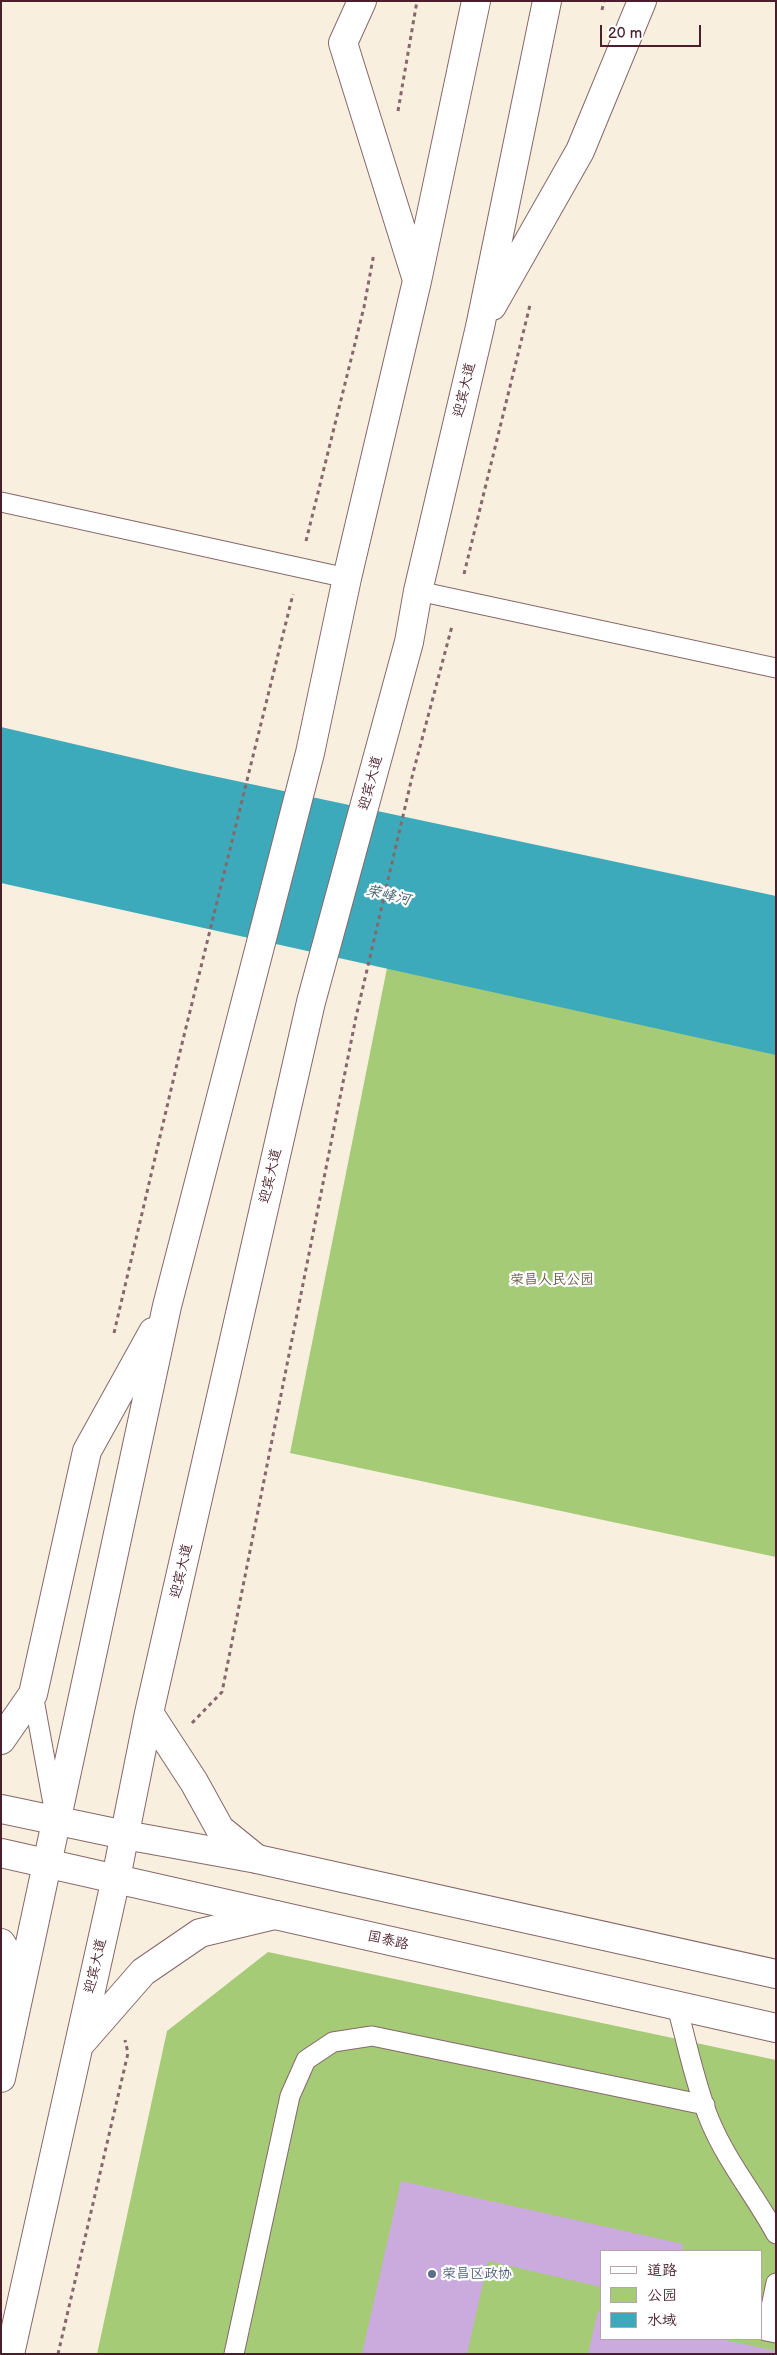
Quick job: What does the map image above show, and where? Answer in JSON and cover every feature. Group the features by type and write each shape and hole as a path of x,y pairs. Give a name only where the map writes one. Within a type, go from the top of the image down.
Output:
{"main road":[{"path":"362,1 343,43 418,281"},
{"path":"1,2078 167,1306 310,753 347,578 418,281 476,1"},
{"name":"迎宾大道","path":"10,2354 116,1878 149,1713 311,1002 409,642 418,591 480,327 547,1"},
{"path":"480,327 580,151 642,1"},
{"path":"1,1740 33,1694 86,1451 167,1306"},
{"path":"149,1713 194,1782 220,1829 257,1859"},
{"path":"1,1809 125,1835 257,1859 776,1974"},
{"name":"国泰路","path":"1,1853 776,2028"},
{"path":"79,2046 143,1972 200,1933 275,1915"},
{"path":"1,1943 6,1951 14,2018"}],"lane":[{"path":"1,502 347,578"},
{"path":"418,591 776,668"},
{"path":"33,1694 57,1821"},
{"path":"677,2007 705,2105 728,2158 765,2213 776,2234"},
{"path":"234,2354 290,2096 306,2060 333,2042 372,2036 705,2105"},
{"path":"776,2283 766,2330 776,2333"}],"path":[{"path":"397,116 417,1"},
{"path":"600,18 604,1"},
{"path":"114,1335 197,982 364,307 375,250"},
{"path":"170,1745 222,1692 356,1017 414,773 532,297"},
{"path":"58,2354 128,2053 116,2003"}],"green space":[{"name":"荣昌人民公园","path":"387,968 776,1052 776,1557 290,1453"},
{"path":"268,1952 776,2060 776,2354 97,2354 167,2031"}],"water":[{"name":"荣峰河","path":"1,727 185,770 776,896 776,1055 1,883"}],"building":[{"name":"荣昌区政协","path":"401,2181 683,2244 682,2250 600,2250 600,2287 488,2261 467,2354 362,2354"},
{"path":"598,2311 600,2312 600,2340 726,2340 776,2351 776,2354 588,2354"}],"place":[{"name":"荣昌区政协","path":"432,2274"}]}
